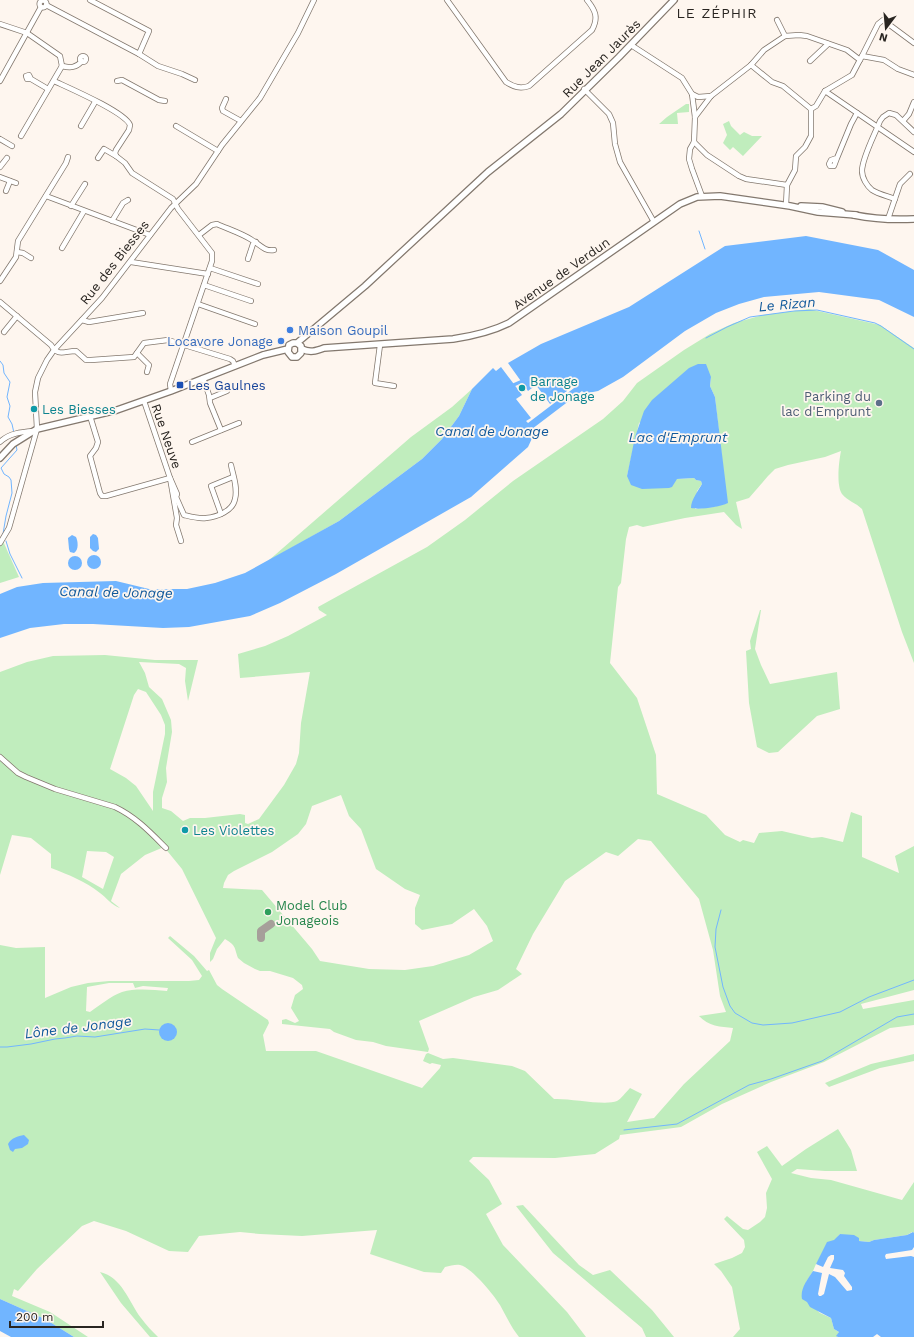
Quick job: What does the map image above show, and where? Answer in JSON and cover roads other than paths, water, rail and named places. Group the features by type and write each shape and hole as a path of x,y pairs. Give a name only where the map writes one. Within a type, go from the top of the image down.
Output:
{"main road":[{"name":"Rue Jean Jaurès","path":"288,351 291,344 300,348 303,340 310,332 365,286 488,172 561,114 674,0"},
{"name":"Avenue de Verdun","path":"288,351 294,357 300,348 308,352 324,348 453,339 473,336 500,328 680,204 702,196 720,196 788,205 818,212 888,219 914,219"},
{"path":"0,458 13,444 35,430 117,410 272,352 288,351"}],"street":[{"path":"34,0 43,3 139,54 158,66 195,80"},
{"path":"90,0 149,31 139,54"},
{"name":"Rue des Biesses","path":"0,543 9,528 35,430 36,386 42,368 54,350 102,298 131,262 150,235 176,203 192,187 260,98 298,33 314,0"},
{"path":"447,0 506,82 514,87 523,88 529,86 592,30 596,21 596,12 587,0"},
{"path":"0,81 43,3"},
{"path":"777,20 785,36"},
{"path":"811,109 816,106 825,91 852,75 878,24 883,20 914,43"},
{"path":"0,24 27,33 60,56 62,66 21,136"},
{"path":"695,117 711,96 751,65 764,50 785,36 807,36 847,50 861,58 884,60 898,69 914,75"},
{"path":"810,61 828,44"},
{"path":"631,45 682,78 692,94 695,117 694,142 690,149 689,159 702,196"},
{"path":"62,66 73,67 77,66 82,61"},
{"path":"751,65 772,82 783,86 811,109"},
{"path":"31,79 48,89"},
{"path":"117,80 122,80 159,100 165,101"},
{"path":"54,81 112,110 128,120 130,125 129,130 116,150 116,156"},
{"path":"584,90 609,114 613,123 615,144 620,162 654,222"},
{"path":"825,91 914,152"},
{"path":"692,94 698,97 711,96"},
{"path":"226,99 222,108 223,111 241,121"},
{"path":"81,126 95,102"},
{"path":"903,120 909,114 914,102"},
{"path":"788,205 787,185 795,170 796,156 805,147 811,136 811,109"},
{"path":"837,158 857,113"},
{"path":"895,199 876,193 870,188 862,176 864,161 883,117 889,113 896,115 903,120 914,132"},
{"path":"176,126 218,151"},
{"path":"0,139 12,146"},
{"path":"694,142 708,155 739,176 746,179 787,185"},
{"path":"98,158 104,149 125,163 132,173 173,200 178,209 212,252 213,257 210,268 170,384 171,391"},
{"path":"0,281 16,257 18,241 68,157"},
{"path":"0,167 7,158"},
{"path":"888,219 900,184 910,174"},
{"path":"0,177 16,183"},
{"path":"6,191 10,181"},
{"path":"71,206 85,184"},
{"path":"46,196 150,235"},
{"path":"112,221 123,203 128,200"},
{"path":"62,248 84,211"},
{"path":"199,235 212,225 217,224 253,240 259,245 270,250 274,250"},
{"path":"248,259 256,242"},
{"path":"17,252 24,253 31,258"},
{"path":"131,262 208,274"},
{"path":"210,268 258,284"},
{"path":"204,285 251,301"},
{"path":"0,302 51,345 58,353 76,351 86,360 134,357 144,343 168,340 230,359 238,365"},
{"path":"198,304 255,324"},
{"path":"82,320 89,322 143,313"},
{"path":"4,332 17,316"},
{"path":"380,345 375,383 394,386"},
{"path":"137,353 149,365 147,372"},
{"path":"203,378 210,398 210,403 221,430"},
{"path":"210,398 227,392"},
{"name":"Rue Neuve","path":"144,401 170,478 177,494 176,498 184,516 208,518 221,514"},
{"path":"90,416 98,442 96,448 90,456 102,496 170,478"},
{"path":"192,442 239,423"},
{"path":"0,442 3,439 21,432 35,430"},
{"path":"231,465 234,477 236,495 235,500 230,508 221,514 210,486 234,477"},
{"name":"Rue Neuve","path":"170,478 177,518 176,525 181,541"},
{"path":"0,757 9,766 26,777 55,789 115,807 123,811 145,826 166,848"}],"water":[{"path":"806,236 878,250 914,270 914,317 879,300 819,292 764,297 739,304 716,313 685,331 623,377 598,391 588,393 586,395 582,391 532,429 534,434 528,447 471,497 336,574 280,603 250,616 189,627 163,628 64,624 30,628 0,638 0,594 17,587 43,583 116,581 149,589 187,589 215,583 245,573 339,521 422,459 442,439 459,416 472,389 493,368 496,371 501,367 522,395 516,399 531,418 526,421 528,423 578,385 577,383 567,389 567,391 550,404 536,385 528,391 508,363 541,344 629,307 725,246"},
{"name":"Lac d'Emprunt","path":"698,364 706,364 711,377 710,386 715,397 728,503 715,507 699,509 691,508 691,505 702,484 701,481 694,478 677,479 672,487 669,488 642,489 631,485 627,476 635,437 644,411 652,400 689,368"},
{"path":"93,534 98,538 99,549 96,552 90,548 90,537"},
{"path":"72,535 76,537 78,543 77,550 74,553 70,552 69,549 68,538"},
{"path":"94,555 99,557 101,562 99,567 94,569 89,567 87,562 89,557"},
{"path":"75,556 80,558 82,563 80,568 75,570 70,568 68,563 70,558"},
{"path":"168,1023 174,1026 177,1032 174,1038 168,1041 162,1038 159,1032 162,1026"},
{"path":"24,1135 29,1140 28,1144 22,1148 15,1149 13,1152 10,1150 8,1144 9,1142 19,1136"},
{"path":"913,1232 914,1247 912,1250 886,1254 885,1256 886,1259 911,1256 914,1257 914,1337 881,1337 877,1334 873,1337 838,1337 836,1336 839,1332 834,1329 831,1318 810,1307 807,1302 802,1299 803,1288 813,1271 822,1273 818,1294 819,1296 824,1294 829,1274 835,1277 847,1291 852,1290 852,1287 844,1276 845,1273 843,1270 830,1268 834,1255 828,1257 823,1267 816,1264 827,1242 834,1240 840,1234 854,1235 859,1238 859,1241 869,1242 907,1235"},
{"path":"0,1299 45,1319 74,1337 11,1337 0,1331"}],"waterway":[{"path":"699,231 705,249"},
{"name":"Le Rizan","path":"706,338 750,317 794,311 817,310 875,323 914,349"},
{"path":"0,361 3,365 4,373 10,382 7,397 10,406 8,417 12,424 14,433"},
{"name":"Canal de Jonage","path":"511,386 525,380"},
{"path":"3,534 12,493 11,480 4,474 1,468 17,450 16,445"},
{"path":"6,541 10,554 22,578"},
{"path":"721,910 716,929 715,947 723,987 730,1006 735,1013 752,1023 763,1025 792,1023 840,1012 869,997 914,980"},
{"path":"624,1130 677,1124 749,1085 822,1061 897,1017 914,1014"},
{"name":"Lône de Jonage","path":"0,1047 31,1044 77,1036 95,1037 145,1029 159,1030"}],"place":[{"name":"Maison Goupil","path":"290,330"},
{"name":"Locavore Jonage","path":"281,341"},
{"name":"Les Gaulnes","path":"180,385"},
{"name":"Barrage de Jonage","path":"522,388"},
{"name":"Parking du lac d'Emprunt","path":"879,403"},
{"name":"Les Biesses","path":"34,409"},
{"name":"Les Violettes","path":"185,830"},
{"name":"Model Club Jonageois","path":"268,912"}],"district":[{"name":"LE ZÉPHIR","path":"717,13"}]}
